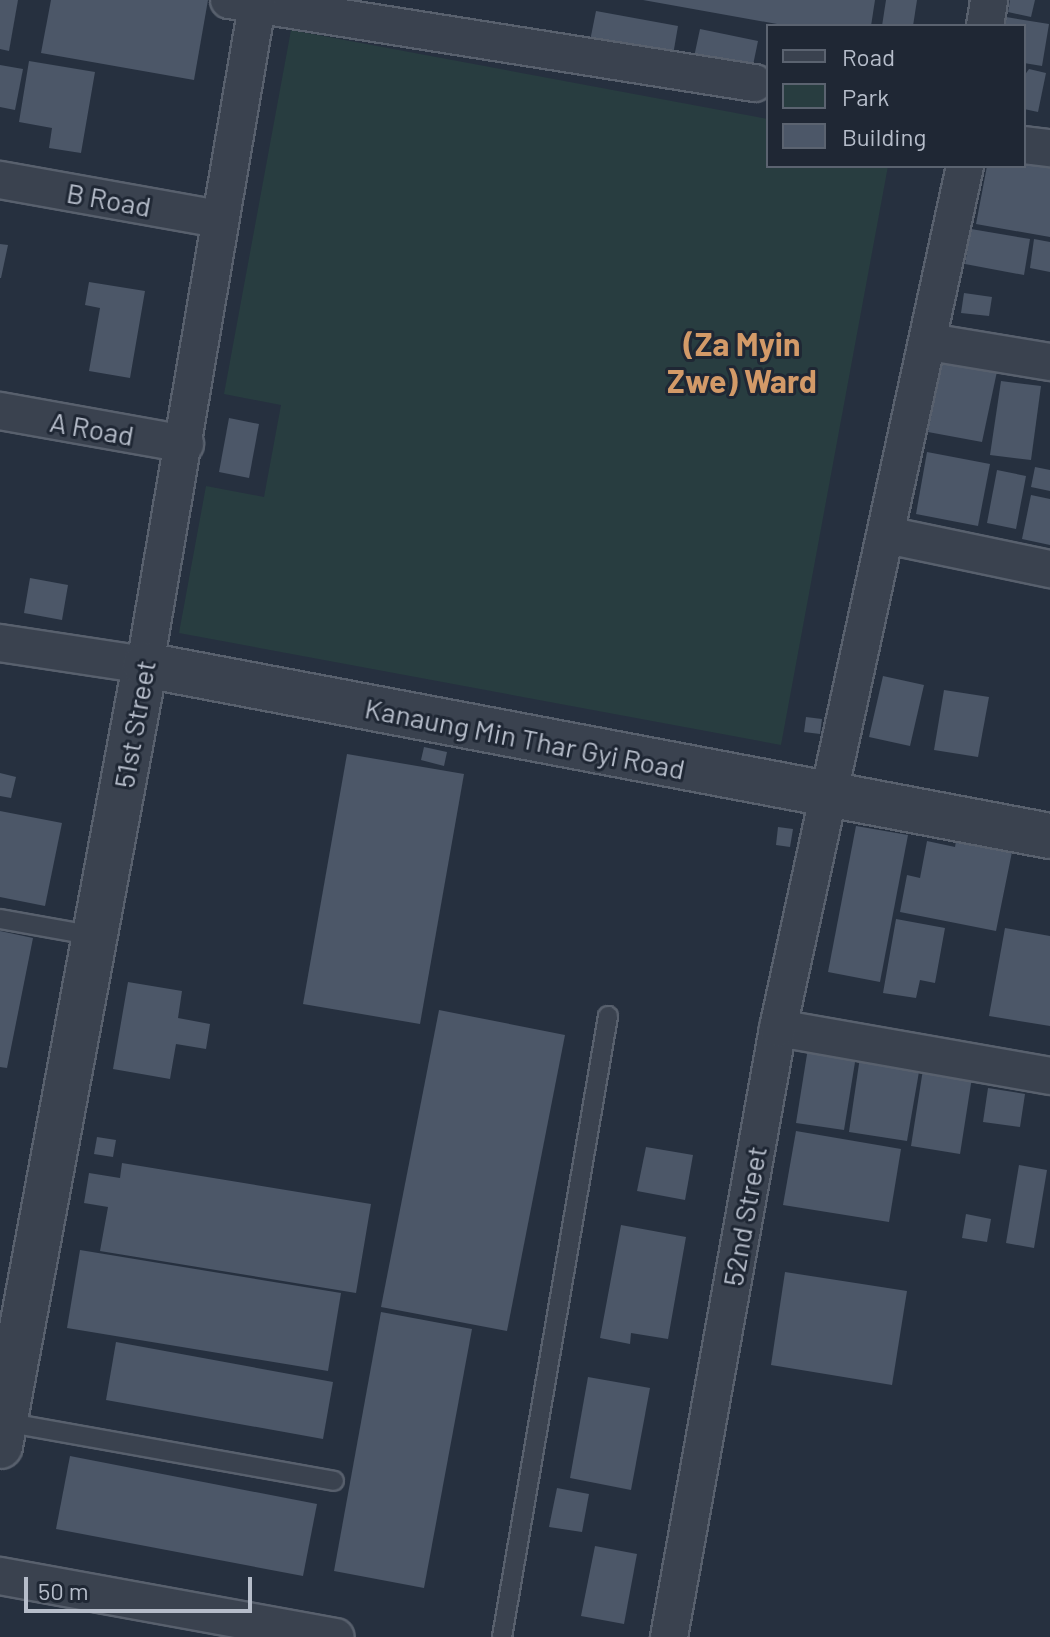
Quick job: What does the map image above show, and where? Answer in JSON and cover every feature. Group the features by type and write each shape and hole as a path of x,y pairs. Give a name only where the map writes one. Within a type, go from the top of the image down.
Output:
{"street":[{"path":"985,24 989,0"},
{"path":"248,2 754,83"},
{"name":"51st Street","path":"4,1409 185,444 248,2"},
{"path":"1026,145 1050,148"},
{"name":"52nd Street","path":"669,1637 778,1028 831,797 965,168"},
{"name":"B Road","path":"0,180 218,219"},
{"path":"929,342 1050,362"},
{"name":"A Road","path":"0,411 185,444"},
{"path":"887,535 1050,569"},
{"name":"Kanaung Min Thar Gyi Road","path":"0,643 145,665 1050,836"},
{"path":"778,1028 1050,1076"},
{"path":"0,1576 335,1637"}],"lane":[{"path":"0,919 95,936"},
{"path":"502,1637 608,1016"},
{"path":"4,1409 334,1481"}],"green space":[{"path":"291,30 766,119 766,168 888,168 781,745 179,633 206,486 264,497 281,405 224,394"}],"building":[{"path":"0,0 18,0 9,51 0,49"},
{"path":"51,0 208,0 194,80 41,53"},
{"path":"643,0 875,0 871,24 777,24"},
{"path":"886,0 917,0 913,24 882,24"},
{"path":"1010,0 1035,0 1031,17 1008,12"},
{"path":"596,11 678,26 673,55 590,41"},
{"path":"1006,17 1049,24 1042,66 1026,63 1026,24 1004,24"},
{"path":"700,29 758,41 752,70 694,57"},
{"path":"29,61 95,72 81,153 49,148 52,128 19,122"},
{"path":"0,65 23,69 15,110 0,107"},
{"path":"1029,69 1046,73 1038,112 1026,109 1026,73"},
{"path":"1026,154 1050,159 1050,237 976,224 987,168 1026,168"},
{"path":"971,229 1030,239 1024,275 965,264"},
{"path":"1034,239 1050,242 1050,272 1030,268"},
{"path":"0,244 8,245 1,278 0,278"},
{"path":"89,282 145,291 130,378 89,371 100,308 85,305"},
{"path":"964,293 992,297 989,316 961,313"},
{"path":"944,351 999,362 982,442 928,432"},
{"path":"1001,381 1041,386 1031,460 990,455"},
{"path":"229,418 259,424 249,478 219,472"},
{"path":"927,452 990,464 978,526 916,514"},
{"path":"1035,467 1050,470 1050,491 1031,487"},
{"path":"997,470 1026,476 1016,529 987,523"},
{"path":"1031,495 1050,499 1050,545 1022,539"},
{"path":"30,578 68,585 62,620 24,613"},
{"path":"883,676 924,685 910,746 869,737"},
{"path":"944,690 989,697 978,757 934,750"},
{"path":"806,717 822,719 820,734 804,732"},
{"path":"424,747 447,752 444,766 421,760"},
{"path":"347,754 464,774 420,1024 303,1004"},
{"path":"0,773 16,777 11,798 0,796"},
{"path":"0,811 62,823 45,906 0,897"},
{"path":"856,826 908,835 880,982 828,972"},
{"path":"778,827 793,829 790,847 776,845"},
{"path":"957,835 1013,847 996,931 900,912 907,875 920,878 927,841 955,847"},
{"path":"896,919 945,928 935,983 920,980 916,998 883,993"},
{"path":"1005,928 1050,936 1050,1026 989,1016"},
{"path":"0,931 33,938 7,1068 0,1067"},
{"path":"128,982 182,991 178,1018 210,1024 206,1049 176,1044 170,1079 113,1069"},
{"path":"439,1010 565,1035 507,1331 381,1307"},
{"path":"808,1048 856,1056 844,1130 796,1123"},
{"path":"860,1057 920,1066 907,1141 849,1132"},
{"path":"924,1063 973,1071 960,1154 911,1146"},
{"path":"988,1088 1025,1094 1020,1127 983,1122"},
{"path":"796,1131 901,1149 889,1222 783,1205"},
{"path":"97,1137 116,1140 113,1157 94,1154"},
{"path":"646,1147 693,1155 685,1200 637,1191"},
{"path":"122,1163 371,1204 356,1293 100,1251 108,1207 84,1203 89,1173 120,1178"},
{"path":"1019,1165 1047,1170 1034,1248 1006,1243"},
{"path":"966,1214 991,1219 987,1242 962,1238"},
{"path":"621,1225 686,1237 668,1339 631,1333 630,1344 600,1338"},
{"path":"80,1250 341,1293 328,1371 67,1328"},
{"path":"785,1272 907,1291 892,1385 771,1365"},
{"path":"381,1312 472,1329 424,1588 334,1571"},
{"path":"116,1342 333,1382 323,1439 106,1400"},
{"path":"588,1377 650,1388 631,1490 570,1478"},
{"path":"70,1456 317,1504 303,1576 56,1529"},
{"path":"557,1488 589,1494 582,1532 549,1527"},
{"path":"595,1546 637,1554 624,1624 581,1616"}],"district":[{"name":"(Za Myin Zwe) Ward","path":"742,362"}]}
